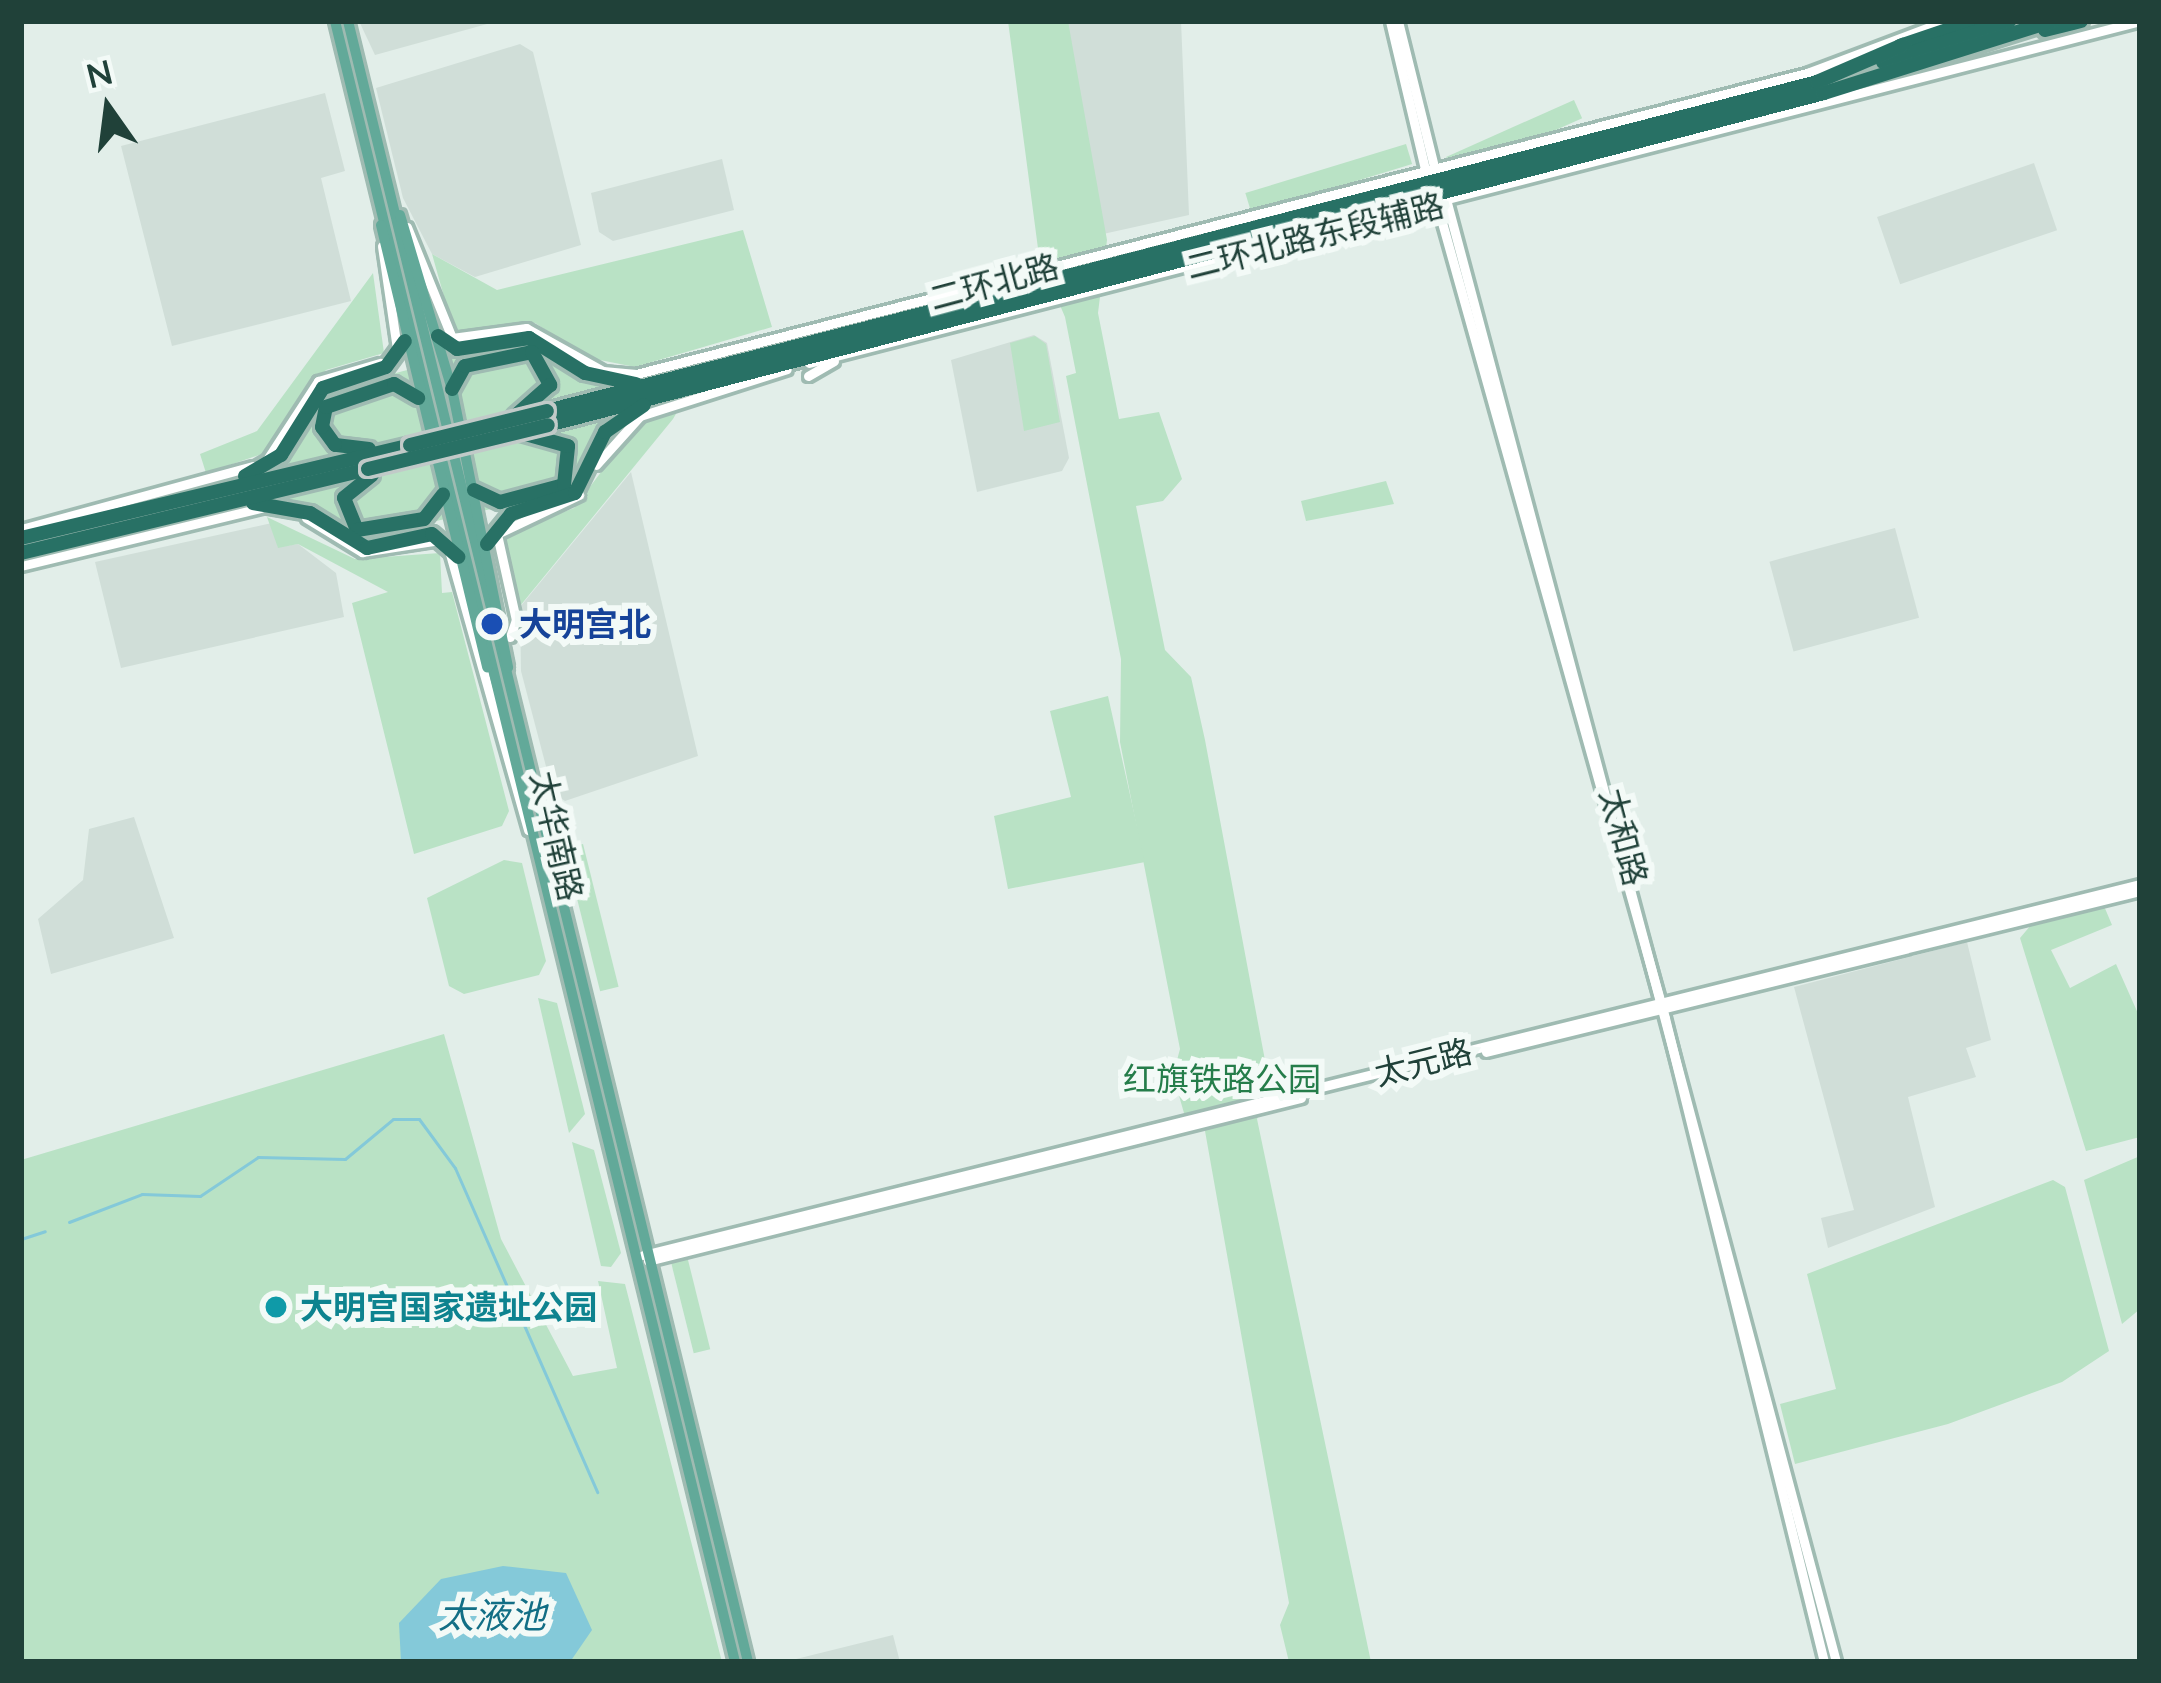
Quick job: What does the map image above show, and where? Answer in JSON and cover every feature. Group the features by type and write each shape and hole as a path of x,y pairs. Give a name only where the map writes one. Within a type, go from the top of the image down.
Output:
{"highway":[{"path":"1830,66 1975,21"},
{"name":"二环北路","path":"790,360 861,331 1816,82 2009,21"},
{"path":"1976,47 2053,21"},
{"path":"1976,47 2081,21"},
{"name":"二环北路","path":"1816,82 1903,45"},
{"name":"二环北路","path":"21,553 658,389 1441,199 1976,47"},
{"path":"790,360 820,333 861,331"},
{"path":"438,336 457,350 529,338 599,379 658,389"},
{"path":"170,530 272,464 323,388 386,368 405,341"},
{"path":"452,389 465,366 532,352 549,369 545,419 573,454 564,485 500,502 474,490"},
{"path":"790,360 816,368"},
{"path":"412,451 335,445 322,415 342,396 394,384 418,398"},
{"path":"487,544 511,514 574,493 604,432 658,389"},
{"path":"511,427 545,419"},
{"name":"二环北路","path":"21,538 365,474 412,451"},
{"path":"365,474 344,498 357,530 431,515 443,495"},
{"path":"210,502 295,507 367,548 432,534 458,557"}],"main road":[{"name":"太华南路","path":"335,21 388,208"},
{"name":"太华南路","path":"348,21 501,684 650,1257 748,1662"},
{"path":"1394,21 1431,172"},
{"name":"二环北路东段辅路","path":"407,226 447,334 535,330 625,374 820,333 1830,66 1945,21"},
{"name":"二环北路东段辅路","path":"816,368 1441,199 2140,21"},
{"name":"太和路","path":"1441,199 1665,1005 1786,1485"},
{"path":"388,208 407,226 452,389 510,638"},
{"path":"21,529 252,466 281,444 318,381 361,368 398,347 382,246 388,208"},
{"path":"382,246 458,557 501,684"},
{"path":"501,684 517,620 497,534 577,498 626,423 790,360"},
{"path":"21,566 268,508 362,552 449,549 528,830"},
{"name":"太华南路","path":"501,684 528,830 735,1662"},
{"name":"太元路","path":"636,1260 2140,887"},
{"path":"1786,1485 1824,1662"},
{"path":"1786,1485 1836,1662"}],"shaded area":[{"path":"359,21 498,21 375,55"},
{"path":"1045,21 1181,21 1189,215 1085,238"},
{"path":"520,44 533,52 581,245 475,277 432,254 403,198 376,88"},
{"path":"325,93 345,171 321,178 351,301 172,346 121,146"},
{"path":"722,159 734,210 613,241 599,232 591,193"},
{"path":"2034,163 2057,230 1900,284 1877,217"},
{"path":"1034,335 1047,343 1069,458 1062,471 977,492 951,360"},
{"path":"631,472 698,756 565,801 553,793 521,671 520,607"},
{"path":"272,523 278,547 298,544 336,573 344,617 121,668 95,562"},
{"path":"1895,528 1919,618 1793,651 1769,562"},
{"path":"134,817 174,938 51,974 38,919 83,880 89,829"},
{"path":"1967,942 1991,1040 1966,1048 1976,1077 1908,1097 1935,1207 1828,1248 1821,1218 1854,1210 1794,987"},
{"path":"893,1635 900,1662 784,1662"}],"green space":[{"name":"红旗铁路公园","path":"1008,21 1068,21 1107,240 1098,313 1119,419 1159,412 1182,479 1163,501 1136,506 1165,650 1191,677 1205,740 1270,1087 1257,1119 1371,1662 1289,1662 1280,1625 1289,1603 1205,1131 1184,1113 1173,1075 1180,1049 1120,742 1121,659 1066,376 1076,373 1065,317 1039,256"},
{"path":"1574,100 1582,118 1454,175 1446,157"},
{"path":"1406,144 1412,164 1251,213 1245,193"},
{"path":"743,230 772,327 635,367 590,358 535,323 454,332 432,254 497,290"},
{"path":"373,273 384,353 326,370 262,454 206,473 200,454 257,431"},
{"path":"1035,336 1046,344 1060,422 1024,431 1010,343"},
{"path":"519,340 618,386 269,472 325,392"},
{"path":"623,412 569,492 395,530 396,539 372,544 276,498"},
{"path":"677,412 520,606 505,535 574,508 638,423"},
{"path":"1386,481 1394,504 1306,521 1301,501"},
{"path":"267,517 355,559 440,553 442,593 452,592 509,811 502,826 414,854 352,603 388,592 298,544 278,548"},
{"path":"1108,696 1145,862 1008,889 994,816 1071,797 1050,711"},
{"path":"583,844 619,987 600,991 565,849"},
{"path":"504,860 522,863 546,961 539,975 464,994 449,986 427,898"},
{"path":"2104,906 2112,925 2051,950 2070,988 2116,964 2140,1018 2140,1137 2086,1151 2020,938 2031,925"},
{"path":"538,998 557,1003 585,1114 569,1133"},
{"name":"大明宫国家遗址公园","path":"444,1034 501,1239 573,1376 617,1368 598,1281 625,1284 722,1662 21,1662 21,1160"},
{"path":"572,1142 594,1150 621,1253 611,1267 601,1266"},
{"path":"2140,1156 2140,1309 2122,1324 2084,1180"},
{"path":"2053,1180 2065,1187 2109,1351 2062,1382 1948,1424 1795,1464 1780,1404 1836,1389 1807,1274"},
{"path":"687,1256 710,1349 694,1353 671,1260"}],"water":[{"name":"太液池","path":"503,1566 566,1573 592,1630 570,1662 401,1662 399,1623 441,1579"}],"waterway":[{"path":"69,1222 142,1194 200,1196 258,1157 345,1159 393,1119 419,1119 455,1168 597,1492"},
{"path":"21,1239 45,1231"}],"place":[{"name":"大明宫北","path":"492,624"},
{"name":"大明宫国家遗址公园","path":"276,1307"}]}
